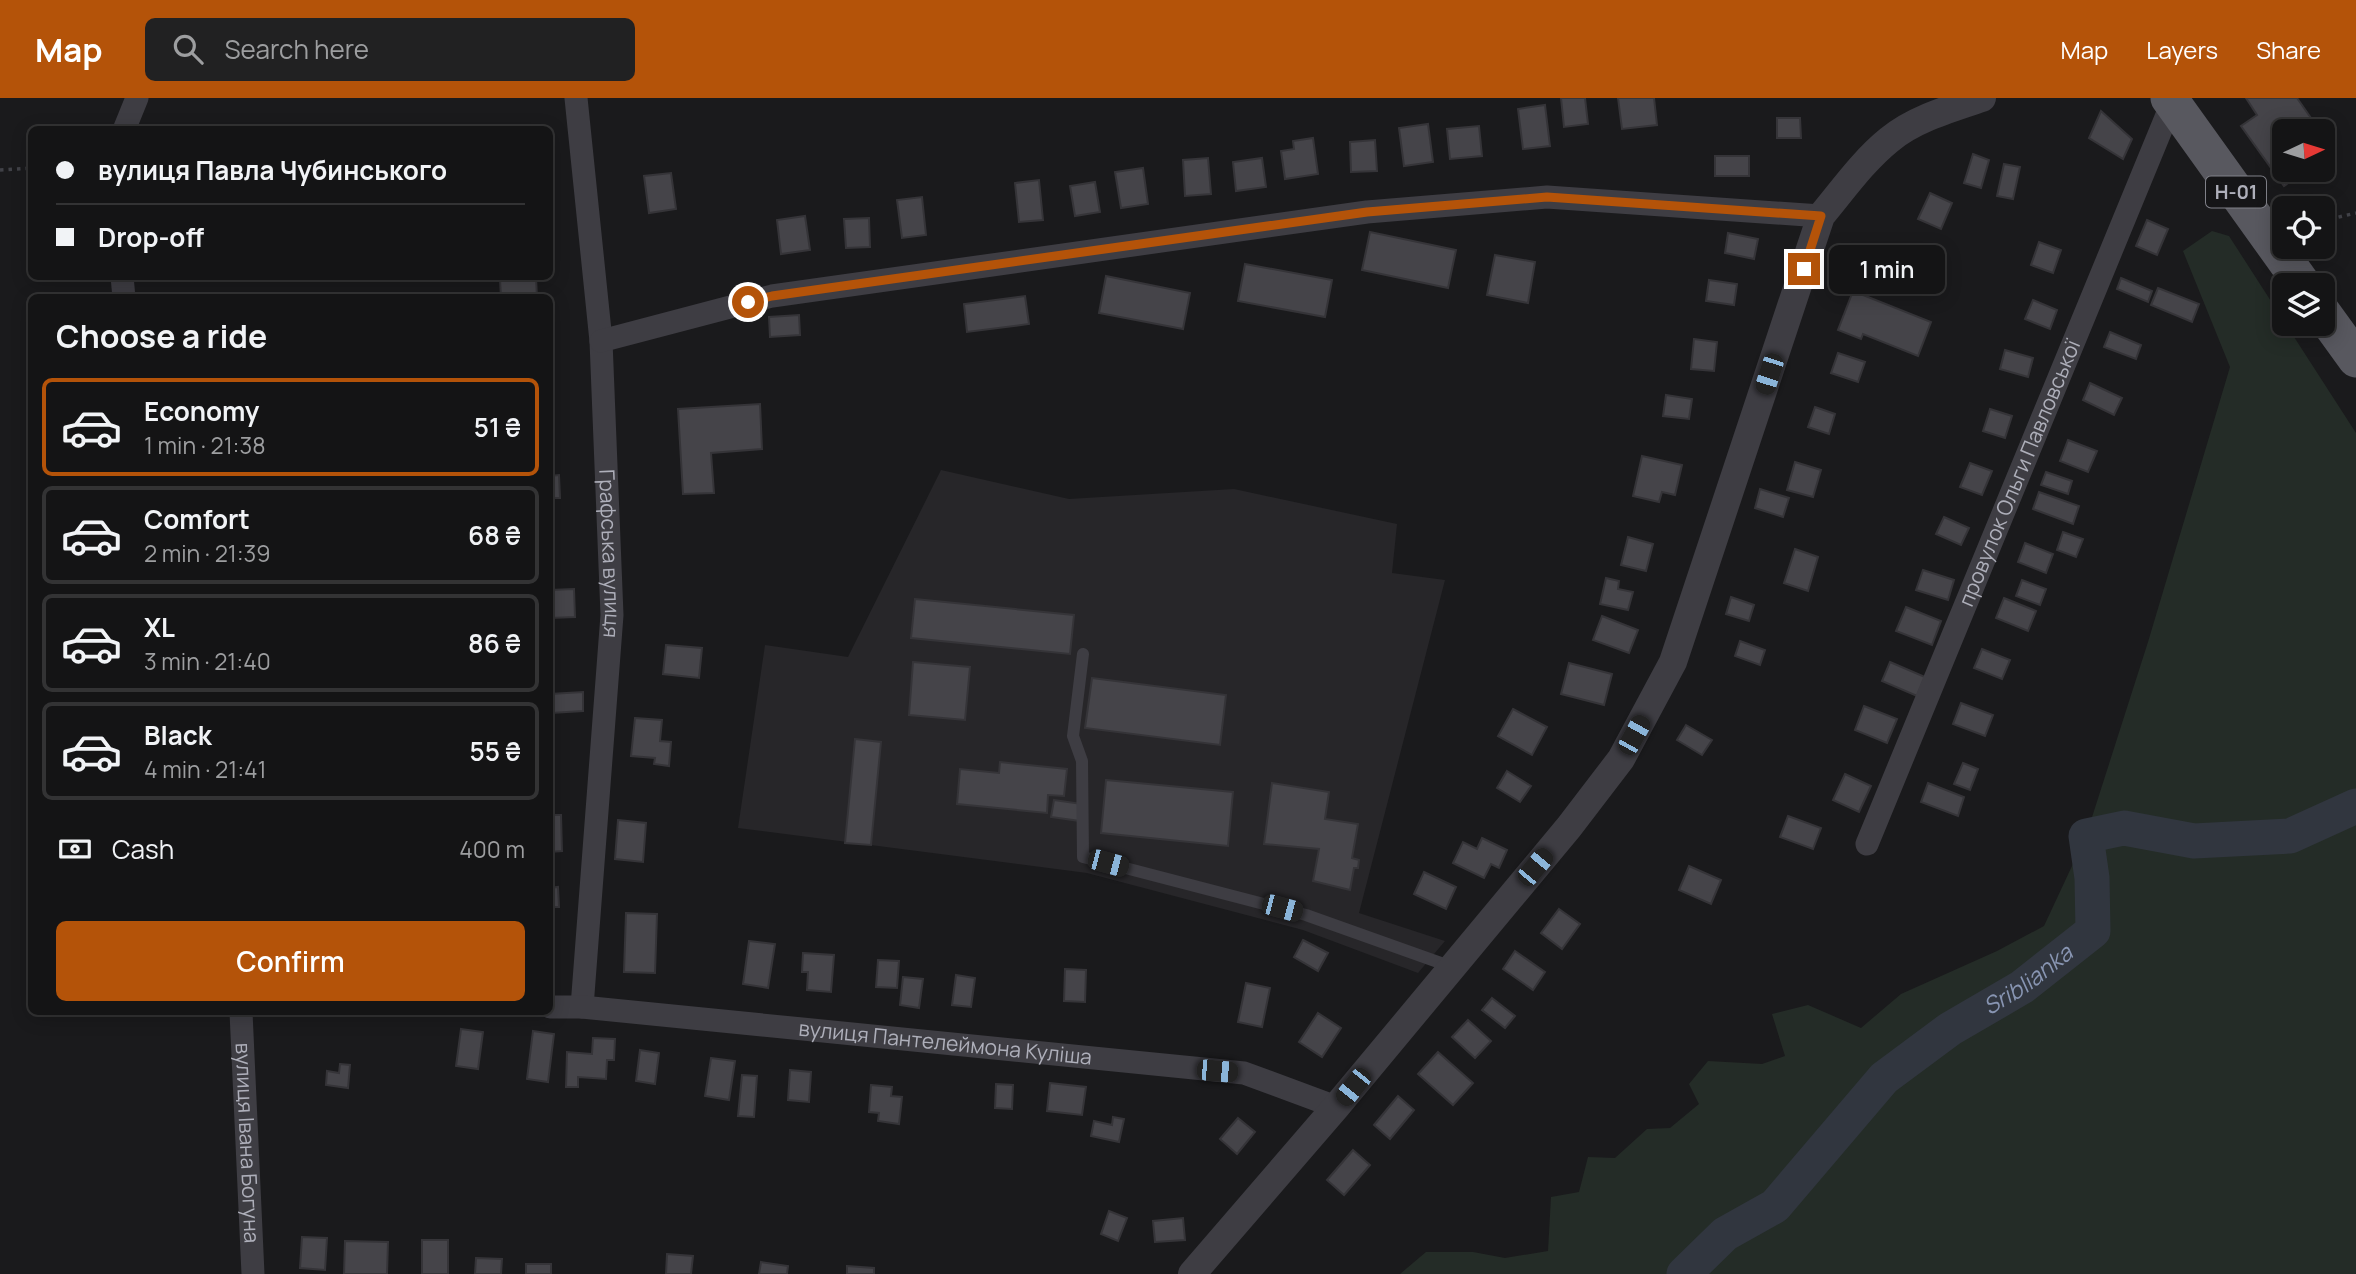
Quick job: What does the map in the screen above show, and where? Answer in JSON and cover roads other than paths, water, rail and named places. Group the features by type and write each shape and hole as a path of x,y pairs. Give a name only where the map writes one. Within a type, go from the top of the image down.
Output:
{"main road":[{"name":"Н-01","path":"2171,100 2294,273"},
{"path":"2335,330 2356,359"}],"street":[{"path":"126,126 137,98"},
{"name":"Графська вулиця","path":"576,98 601,341 612,615 582,1007"},
{"path":"1192,1274 1336,1107 1569,827 1621,759 1673,662 1821,216 1890,139 1938,112 1982,98"},
{"name":"провулок Ольги Павловської","path":"1867,844 2171,100"},
{"path":"601,341 772,296 1367,212 1547,197 1821,216"},
{"name":"вулиця Пантелеймона Куліша","path":"553,1007 582,1007 1244,1073 1336,1107"},
{"name":"вулиця Івана Богуна","path":"241,1015 253,1274"}],"lane":[{"path":"1083,654 1073,736 1082,761 1083,857 1306,915 1452,967"}],"waterway":[{"name":"Sriblianka","path":"1684,1274 1725,1234 1775,1206 1884,1078 1950,1029 2022,987 2093,931 2092,878 2086,836 2124,828 2194,841 2290,836 2356,806"}]}
